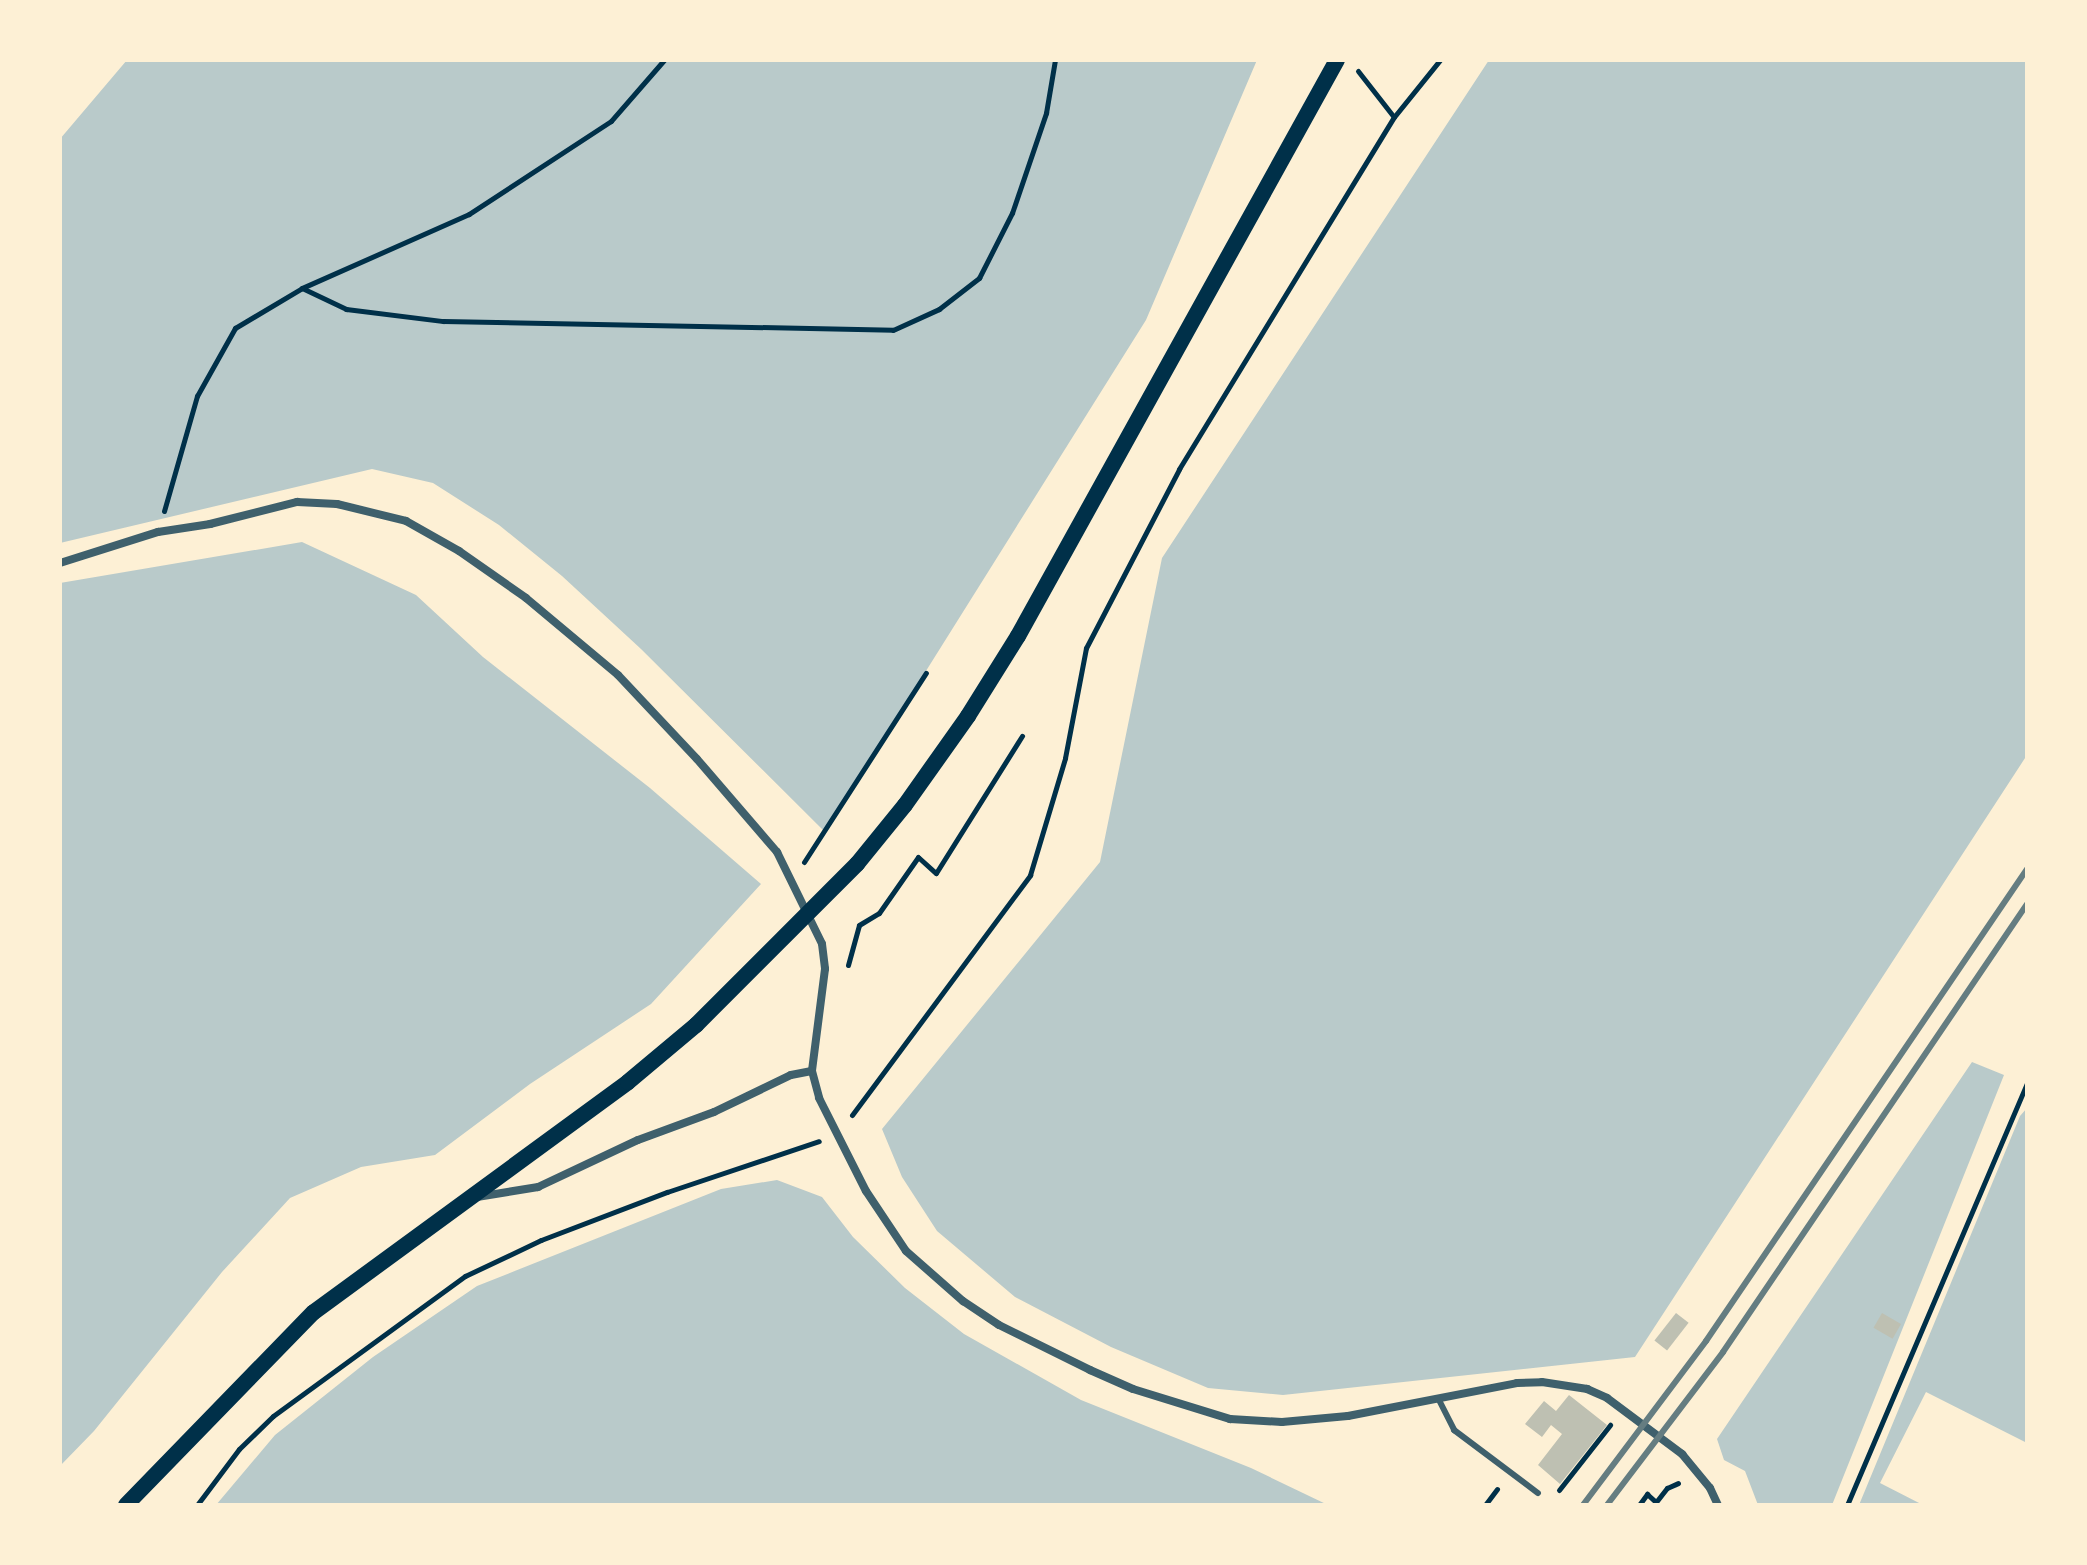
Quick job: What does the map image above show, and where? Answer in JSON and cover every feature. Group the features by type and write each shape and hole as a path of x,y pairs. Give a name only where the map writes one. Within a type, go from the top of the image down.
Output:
{"main road":[{"path":"126,1505 314,1312 673,1044 810,914 905,805 968,716 1018,636 1337,60"}],"street":[{"path":"60,563 158,532 210,524 297,502 337,504 406,521 459,551 526,598 618,675 767,840 793,880 822,944 822,994 812,1071 834,1133 866,1191 906,1251 938,1281 999,1325 1090,1370 1197,1410 1257,1422 1348,1416 1517,1383 1542,1382 1587,1389 1625,1411 1671,1445 1699,1474 1718,1505"},
{"path":"468,1199 538,1187 638,1140 714,1112 791,1075 812,1071"}],"lane":[{"path":"1439,1400 1443,1415 1454,1430 1538,1493"}],"path":[{"path":"158,532 197,396 235,328 302,288 469,214 611,121 664,60"},
{"path":"302,288 346,309 443,321 731,324 893,330 939,309 979,278 1012,213 1046,113 1055,60"},
{"path":"1350,60 1394,117"},
{"path":"197,1505 239,1449 273,1416 465,1276 541,1240 834,1133 852,1115 1030,875 1065,758 1086,648 1179,469 1394,117 1440,60"},
{"path":"793,880 926,673"},
{"path":"822,994 842,983 859,925 879,913 918,857 936,873 1022,736"},
{"path":"1847,1505 2027,1082"},
{"path":"1550,1502 1607,1428"},
{"path":"1639,1505 1647,1494 1657,1504 1667,1488 1699,1474"}],"shaded area":[{"path":"127,60 1257,60 1146,320 825,832 641,649 562,576 499,525 433,483 372,469 60,543 60,139"},
{"path":"1489,60 2027,60 2027,755 1635,1357 1283,1395 1208,1388 1111,1347 1015,1297 937,1231 902,1177 882,1129 1100,862 1162,558"},
{"path":"302,542 416,595 483,657 650,788 761,884 651,1004 530,1084 435,1155 361,1167 290,1198 222,1272 94,1431 60,1466 60,583"},
{"path":"1972,1062 2004,1075 1832,1505 1758,1505 1745,1471 1724,1460 1717,1439"},
{"path":"2027,1108 2027,1443 1926,1392 1880,1483 1923,1505 1859,1505 2020,1116"},
{"path":"777,1180 822,1197 853,1237 905,1288 964,1334 1081,1400 1251,1468 1328,1505 216,1505 275,1435 373,1357 477,1286 721,1189"}],"building":[{"path":"1676,1313 1689,1323 1667,1350 1654,1341"},
{"path":"1882,1313 1901,1324 1893,1339 1874,1328"},
{"path":"1569,1395 1607,1425 1560,1484 1538,1465 1562,1434 1551,1425 1542,1437 1525,1424 1544,1401 1556,1411"}],"railway":[{"path":"1583,1505 1706,1341 2027,869"},
{"path":"1607,1505 1723,1352 2027,904"}]}
